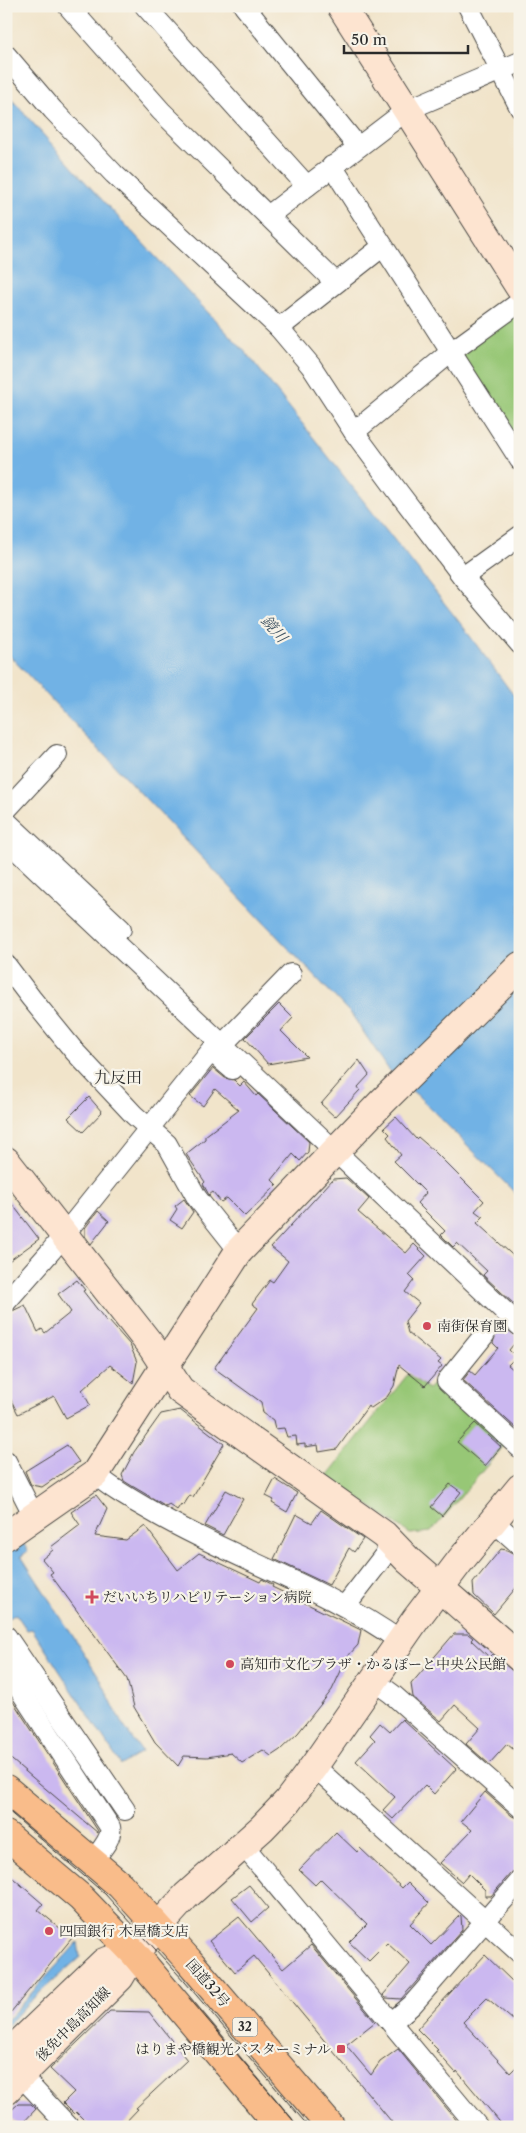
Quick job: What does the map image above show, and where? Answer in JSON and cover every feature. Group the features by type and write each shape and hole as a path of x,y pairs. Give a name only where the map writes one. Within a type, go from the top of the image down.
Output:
{"highway":[{"name":"国道32号","path":"6,1789 120,1886 159,1927 331,2127"},
{"path":"6,1836 81,1898 134,1953 280,2127"}],"street":[{"path":"145,6 307,186"},
{"path":"244,6 358,147"},
{"path":"341,6 520,288"},
{"path":"468,6 520,108"},
{"path":"76,9 161,111 335,282"},
{"path":"6,55 114,174 279,328 311,366 354,432 463,577 520,644"},
{"path":"268,216 407,110 520,62"},
{"path":"332,166 382,247 520,460"},
{"path":"279,328 335,282 382,247"},
{"path":"354,432 451,352 520,302"},
{"path":"463,577 520,536"},
{"path":"6,810 57,755"},
{"path":"6,820 228,1040 252,1073 520,1326"},
{"path":"6,840 228,1040"},
{"path":"6,965 75,1052 134,1115 167,1144 197,1198 240,1251"},
{"path":"6,1461 20,1527 95,1474 240,1251 383,1101 520,966"},
{"path":"228,1040 291,974"},
{"path":"6,1302 64,1234 211,1052 241,1077 252,1073"},
{"path":"6,1162 152,1347 180,1390 384,1535 409,1561 520,1658"},
{"path":"485,1334 447,1381 520,1448"},
{"path":"95,1474 110,1487 180,1527 345,1606 400,1641"},
{"name":"後免中島高知線","path":"11,2074 104,1962 134,1953 186,1896 243,1845 286,1802 314,1766 400,1641 440,1587 520,1488"},
{"path":"493,1521 520,1545"},
{"path":"345,1606 393,1544"},
{"path":"6,1636 125,1810"},
{"path":"6,1669 110,1827 111,1832 108,1839 92,1862"},
{"path":"373,1680 390,1692 520,1807"},
{"path":"314,1766 485,1919 520,1953"},
{"path":"243,1845 478,2127"},
{"path":"392,2022 412,2004 520,1881"},
{"path":"11,2074 69,2127"}],"green space":[{"path":"512,315 520,316 520,446 463,358 464,351"},
{"path":"408,1374 428,1389 437,1381 506,1443 431,1532 410,1534 327,1476"}],"water":[{"name":"鏡川","path":"6,93 90,187 248,355 464,628 520,704 520,1198 417,1095 391,1073 352,1015 6,652"},
{"path":"6,1515 28,1551 21,1556 100,1678 121,1722 142,1752 121,1765 32,1629 27,1630 16,1614 6,1620"},
{"path":"78,1942 80,1957 27,2004 6,2027 6,2021"}],"building":[{"path":"279,1004 293,1018 281,1031 307,1057 268,1064 245,1038"},
{"path":"359,1060 369,1075 358,1087 360,1090 335,1117 321,1104"},
{"path":"213,1068 225,1078 234,1080 240,1086 244,1082 256,1096 258,1094 309,1142 308,1152 300,1161 293,1154 272,1180 277,1185 245,1216 227,1198 221,1202 213,1192 209,1195 203,1184 205,1182 186,1154 205,1139 205,1136 239,1110 215,1089 203,1106 190,1096"},
{"path":"89,1097 102,1112 83,1132 68,1118"},
{"path":"396,1117 416,1139 418,1137 433,1150 484,1201 475,1211 483,1217 477,1223 520,1262 520,1300 515,1305 483,1275 487,1271 457,1243 453,1247 441,1235 445,1231 417,1203 426,1193 394,1161 401,1155 387,1137 390,1134 384,1128"},
{"path":"346,1178 369,1199 358,1212 406,1253 414,1244 426,1256 409,1275 414,1280 405,1292 419,1303 405,1321 408,1333 441,1360 438,1363 442,1366 425,1386 399,1365 394,1386 387,1397 371,1408 368,1406 337,1449 319,1452 318,1445 305,1447 305,1444 297,1445 296,1436 287,1437 284,1428 275,1429 273,1420 263,1413 261,1402 214,1368 258,1308 252,1304 270,1280 273,1282 288,1261 271,1247 333,1179"},
{"path":"6,1196 39,1239 6,1263"},
{"path":"184,1199 193,1212 182,1228 170,1220 177,1209 175,1206"},
{"path":"98,1211 109,1221 91,1244 85,1236 85,1228"},
{"path":"77,1280 85,1290 83,1291 107,1322 109,1321 130,1345 137,1362 133,1383 110,1365 82,1390 90,1405 66,1418 54,1396 18,1414 6,1390 6,1314 25,1305 38,1332 42,1329 45,1333 71,1312 58,1294"},
{"path":"502,1326 519,1338 509,1350 516,1357 508,1365 520,1375 520,1426 517,1429 463,1380 470,1371 475,1375 498,1348 493,1343 496,1332"},
{"path":"180,1410 224,1444 193,1497 190,1495 183,1506 181,1504 177,1510 169,1504 166,1506 124,1481 122,1475 134,1452 161,1414"},
{"path":"475,1423 501,1447 485,1466 457,1442"},
{"path":"67,1445 79,1462 42,1487 31,1485 25,1471"},
{"path":"275,1479 297,1493 287,1512 272,1503 274,1500 266,1496"},
{"path":"450,1484 461,1492 442,1516 431,1507"},
{"path":"226,1490 243,1499 223,1535 205,1526"},
{"name":"高知市文化プラザ・かるぽーと中央公民館","path":"96,1495 107,1509 95,1536 126,1540 145,1526 178,1570 199,1553 260,1582 262,1579 273,1585 272,1587 361,1630 358,1645 348,1656 332,1690 298,1733 280,1750 271,1756 263,1750 242,1763 231,1753 207,1757 184,1756 178,1766 155,1742 134,1707 127,1679 50,1574 53,1572 42,1559 53,1550 51,1547 80,1525 71,1512"},
{"path":"321,1510 363,1539 354,1552 349,1548 329,1585 274,1559 296,1514 312,1523"},
{"path":"501,1549 520,1557 520,1583 494,1614 474,1595 473,1583"},
{"path":"454,1634 468,1634 473,1638 471,1640 489,1657 492,1654 520,1677 520,1755 507,1744 489,1764 466,1744 480,1728 455,1705 441,1721 413,1697 411,1684"},
{"path":"6,1691 98,1831 98,1833 6,1755"},
{"path":"402,1719 456,1769 434,1794 425,1785 393,1819 383,1810 395,1797 356,1761 375,1740 370,1735 380,1723 390,1732"},
{"path":"485,1792 512,1816 520,1819 520,1869 511,1873 491,1896 485,1896 485,1890 469,1874 462,1882 440,1863 472,1830 461,1821"},
{"path":"336,1832 357,1852 360,1848 402,1888 408,1882 429,1903 410,1924 431,1945 461,1916 462,1930 401,1999 386,1998 383,1995 410,1964 387,1943 369,1961 349,1942 367,1924 321,1879 315,1885 299,1870"},
{"path":"6,1872 43,1904 38,1910 72,1938 6,2018"},
{"path":"249,1885 268,1908 252,1922 232,1898"},
{"path":"239,1917 283,1969 311,1945 375,2022 346,2045 371,2075 380,2062 398,2049 462,2127 396,2127 254,1956 235,1972 209,1941"},
{"path":"485,1955 513,1982 520,1976 520,2013 513,2020 487,1998 463,2022 510,2073 520,2063 520,2127 504,2127 457,2071 456,2073 436,2051 438,2050 417,2029"},
{"path":"110,2011 149,2012 187,2060 136,2108 138,2109 121,2127 91,2127 76,2112 74,2114 63,2103 74,2092 50,2069"},
{"path":"18,2104 31,2104 36,2109 20,2126 7,2114"}],"tram line":[{"path":"6,1809 105,1894 185,1982 309,2127"},
{"path":"189,1998 299,2127"}],"place":[{"name":"南街保育園","path":"427,1326"},
{"name":"だいいちリハビリテーション病院","path":"92,1597"},
{"name":"高知市文化プラザ・かるぽーと中央公民館","path":"230,1664"},
{"name":"四国銀行 木屋橋支店","path":"49,1931"},
{"name":"はりまや橋観光バスターミナル","path":"341,2049"}],"district":[{"name":"九反田","path":"118,1077"}]}
